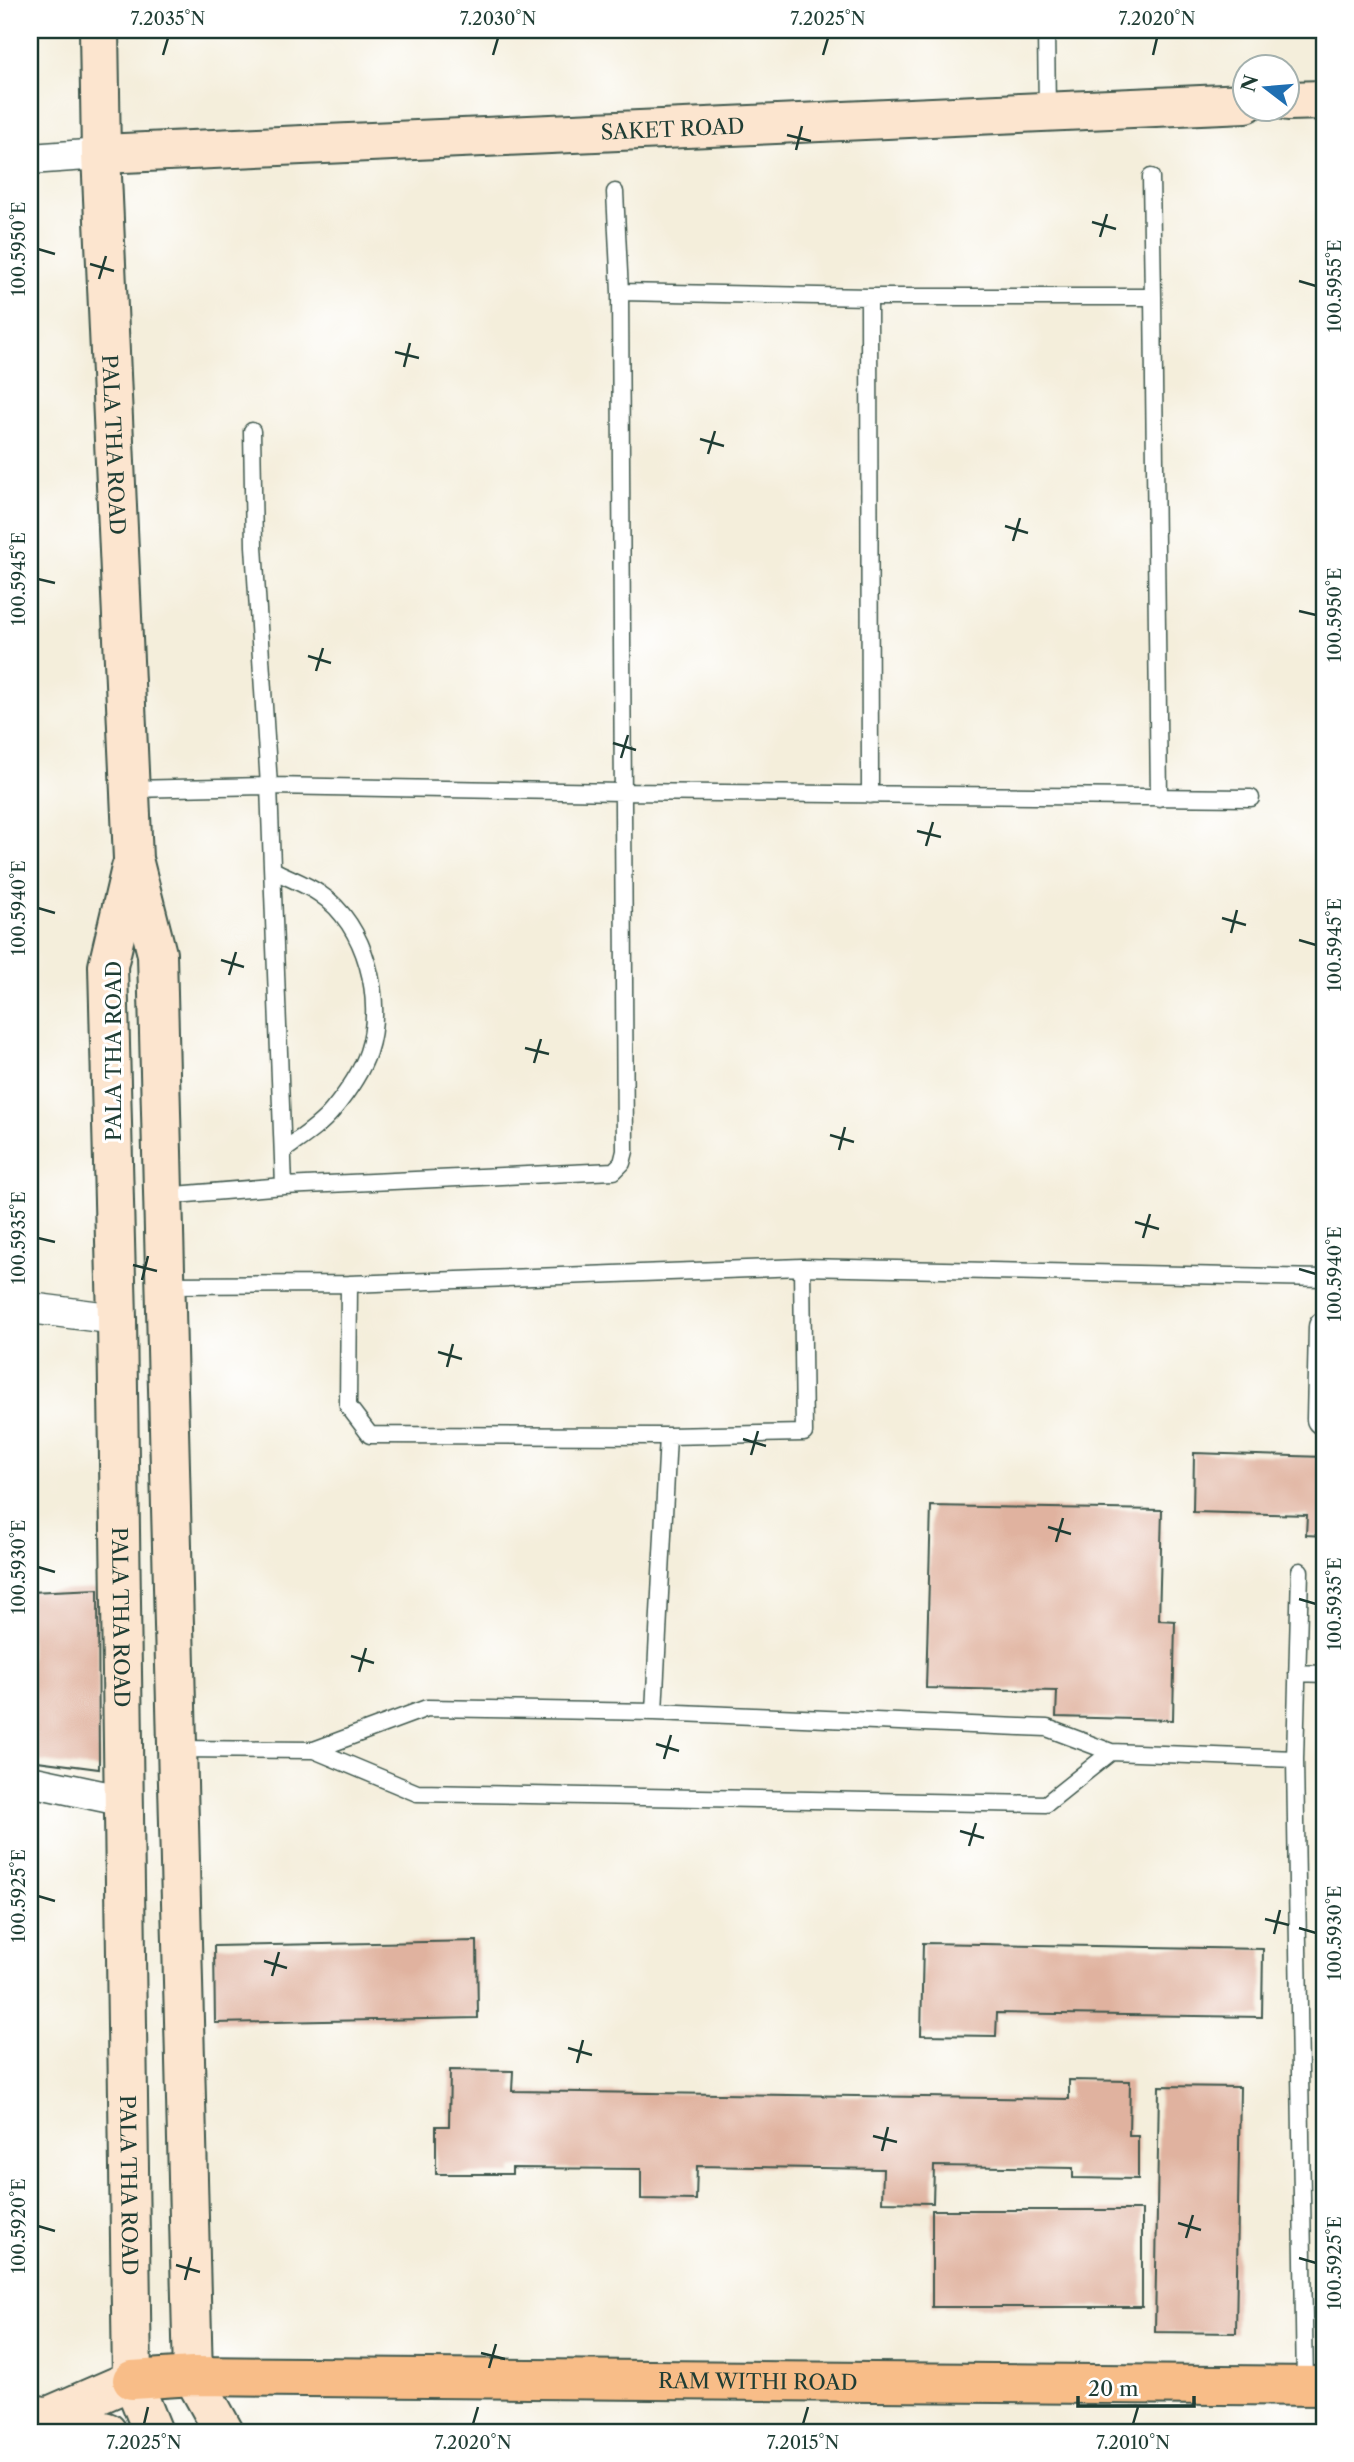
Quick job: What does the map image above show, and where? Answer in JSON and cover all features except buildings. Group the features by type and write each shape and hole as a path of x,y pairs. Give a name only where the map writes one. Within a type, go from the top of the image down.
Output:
{"main road":[{"name":"PALA THA ROAD","path":"99,30 101,155 133,859 156,954 193,2376"},
{"path":"1302,101 1324,100"},
{"name":"SAKET ROAD","path":"101,155 1232,104"},
{"name":"PALA THA ROAD","path":"132,2380 117,1319 108,966 133,859"},
{"path":"193,2376 224,2432"},
{"name":"RAM WITHI ROAD","path":"132,2380 193,2376 1315,2386"},
{"path":"39,2415 132,2380 153,2432"},
{"path":"39,2415 107,2432"}],"street":[{"path":"30,159 101,155"},
{"path":"30,1308 117,1319"},
{"path":"1322,1419 1324,1327"},
{"path":"30,1781 125,1801"}],"lane":[{"path":"1046,30 1047,111"},
{"path":"1150,177 1159,798"},
{"path":"163,1196 284,1186 614,1171 622,1163 625,1151 620,292 615,192"},
{"path":"620,292 869,297 1153,297"},
{"path":"869,297 870,795"},
{"path":"252,431 254,546 269,786 284,1186"},
{"path":"130,789 269,786 1251,799"},
{"path":"272,870 321,894 352,926 367,961 375,1009 368,1051 355,1079 331,1113 283,1151"},
{"path":"349,1284 348,1406 370,1435 668,1436 804,1433 802,1268"},
{"path":"165,1285 349,1284 802,1268 1324,1278"},
{"path":"654,1712 668,1436"},
{"path":"1300,1571 1295,1759 1315,2386"},
{"path":"1297,1673 1324,1674"},
{"path":"177,1749 314,1750 426,1709 654,1712 1047,1728 1111,1752 1295,1759"},
{"path":"314,1750 417,1793 1046,1804 1111,1752"}]}
